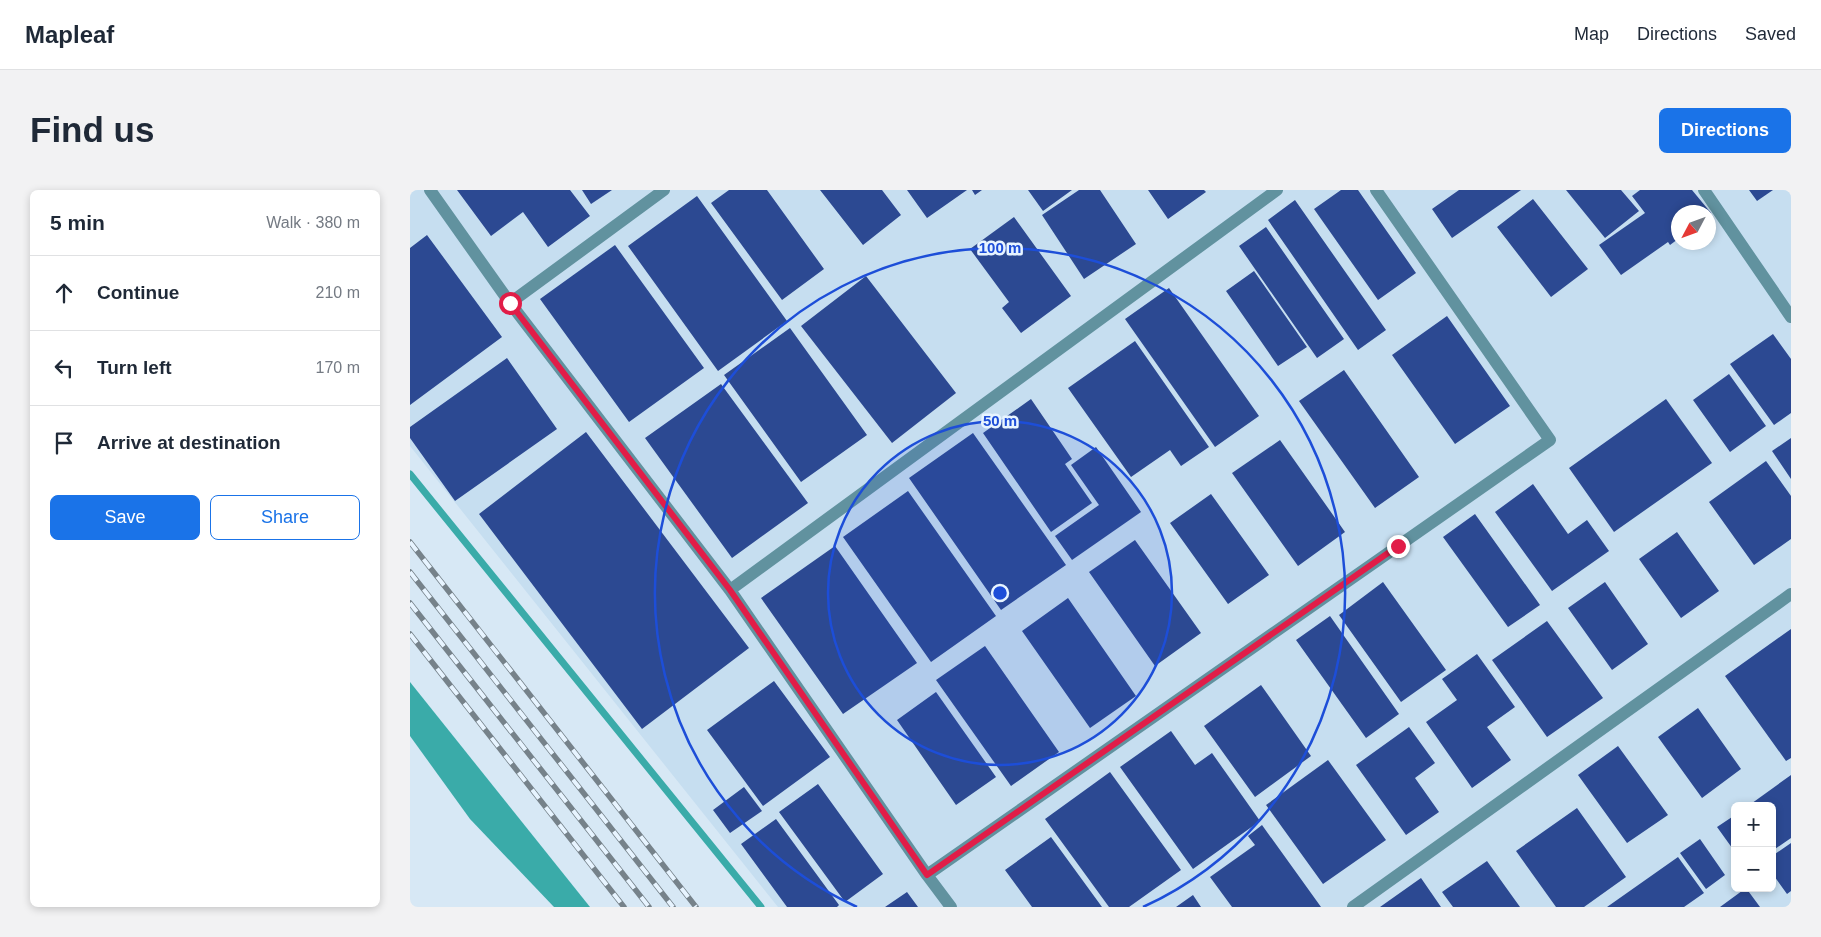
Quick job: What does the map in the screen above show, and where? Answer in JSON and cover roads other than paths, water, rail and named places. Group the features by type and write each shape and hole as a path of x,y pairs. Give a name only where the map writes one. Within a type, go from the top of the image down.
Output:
{"street":[{"path":"430,190 510,303 730,590 951,907"},
{"path":"510,303 664,190"},
{"path":"730,590 1277,190"},
{"path":"927,875 1550,440 1376,190"},
{"path":"1704,190 1791,317"},
{"path":"1353,907 1791,594"}],"waterway":[{"path":"410,474 761,907"}],"railway":[{"path":"410,542 696,907"},
{"path":"410,572 673,907"},
{"path":"410,603 649,907"},
{"path":"410,634 624,907"}]}
